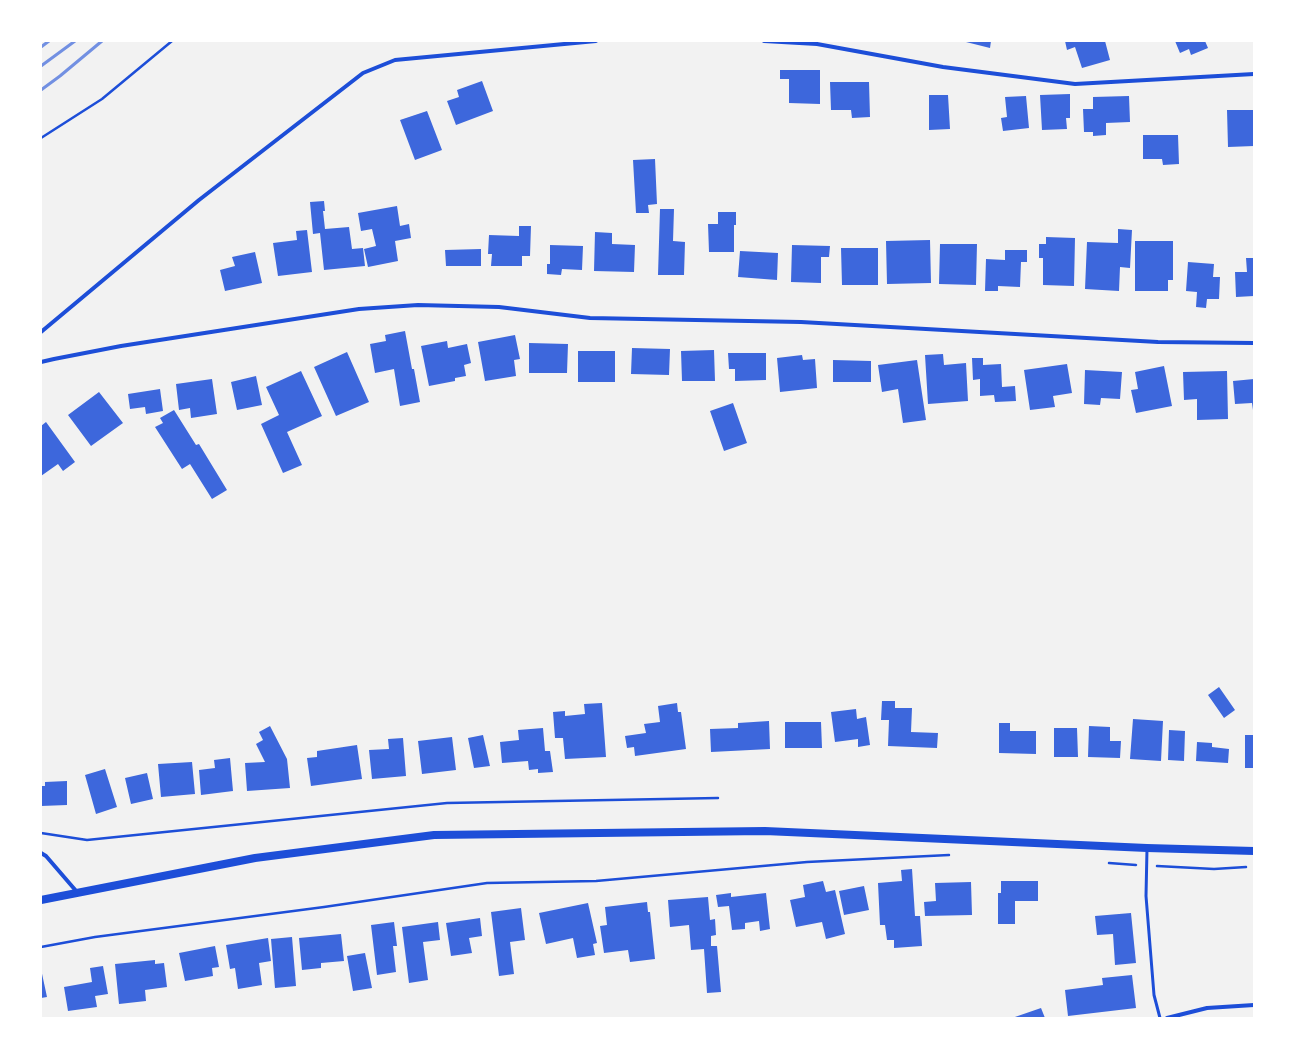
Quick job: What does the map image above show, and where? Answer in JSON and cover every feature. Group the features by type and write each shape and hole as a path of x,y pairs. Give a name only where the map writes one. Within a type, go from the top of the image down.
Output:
{"main road":[{"path":"41,900 256,858 434,835 765,830 1146,848 1254,851"}],"street":[{"path":"41,332 199,200 363,73 395,60 596,41"},
{"path":"764,41 818,43 944,67 1075,84 1254,74"},
{"path":"41,362 121,346 359,309 418,305 499,307 590,318 801,322 1158,342 1254,343"},
{"path":"41,853 46,856 77,893"},
{"path":"1167,1018 1207,1008 1254,1005"}],"lane":[{"path":"1146,848 1146,896 1154,995 1160,1018"}],"path":[{"path":"41,138 102,99 172,41"},
{"path":"41,833 87,840 447,803 718,798"},
{"path":"41,947 95,937 324,907 487,883 596,881 807,862 950,855"},
{"path":"1108,862 1214,869 1247,867"}],"building":[{"path":"962,41 991,41 990,48"},
{"path":"1065,41 1105,41 1110,60 1082,68 1075,47 1067,50"},
{"path":"1175,41 1205,41 1208,48 1191,55 1189,49 1180,53"},
{"path":"780,70 820,70 820,104 789,103 789,79 780,79"},
{"path":"482,81 493,111 456,125 447,101 459,97 457,90"},
{"path":"830,82 869,82 870,117 852,118 851,110 831,110"},
{"path":"1070,94 1070,118 1066,118 1067,129 1042,130 1040,95"},
{"path":"929,95 948,95 950,129 929,130"},
{"path":"1026,96 1029,128 1003,131 1001,118 1007,117 1005,97"},
{"path":"1129,96 1130,122 1106,123 1106,135 1093,136 1093,132 1084,132 1083,109 1093,109 1093,97"},
{"path":"1227,110 1254,110 1254,146 1228,147"},
{"path":"427,111 442,150 415,160 400,120"},
{"path":"1143,135 1178,135 1179,164 1163,165 1162,159 1143,159"},
{"path":"655,159 657,204 648,205 649,213 636,213 633,160"},
{"path":"324,201 325,211 323,211 325,229 349,227 352,249 363,248 365,266 324,270 320,233 313,234 310,202"},
{"path":"397,206 400,226 409,224 411,238 395,241 398,261 368,267 364,249 376,246 372,229 361,231 358,213"},
{"path":"660,209 674,209 673,241 685,242 684,275 658,275"},
{"path":"718,212 736,212 736,225 734,225 734,252 709,252 708,224 718,224"},
{"path":"519,226 531,226 530,256 522,256 522,266 491,266 492,254 488,254 489,235 519,236"},
{"path":"1118,229 1132,230 1130,268 1120,267 1119,291 1085,289 1087,242 1118,243"},
{"path":"307,230 312,272 278,276 273,243 297,240 296,231"},
{"path":"595,232 612,233 612,244 635,245 634,272 594,271"},
{"path":"1046,237 1075,238 1074,286 1043,285 1043,258 1039,258 1039,244 1046,244"},
{"path":"930,240 931,283 887,284 886,241"},
{"path":"1135,241 1173,241 1173,280 1168,280 1168,291 1135,291"},
{"path":"940,244 977,244 976,285 939,284"},
{"path":"550,245 583,246 582,270 562,269 561,275 547,274 547,264 550,264"},
{"path":"792,245 830,246 829,257 821,257 821,283 791,282"},
{"path":"841,248 878,248 878,285 842,285"},
{"path":"481,249 481,266 446,266 445,250"},
{"path":"1005,250 1027,250 1027,262 1021,262 1020,287 998,286 998,291 985,291 986,259 1005,260"},
{"path":"740,251 778,253 777,280 738,277"},
{"path":"255,252 262,283 225,291 220,270 235,266 232,257"},
{"path":"1246,258 1254,258 1254,296 1236,297 1235,272 1247,272"},
{"path":"1188,262 1214,264 1213,277 1220,277 1219,299 1207,299 1206,308 1196,307 1197,292 1186,291"},
{"path":"405,331 420,402 400,406 394,369 375,373 370,344 386,341 385,335"},
{"path":"515,335 520,359 514,360 516,376 485,381 478,342"},
{"path":"447,341 448,348 467,344 471,363 464,365 466,376 455,378 455,381 429,386 421,346"},
{"path":"529,343 568,344 567,373 529,373"},
{"path":"632,348 670,349 669,375 631,374"},
{"path":"714,350 715,381 682,381 681,351"},
{"path":"578,351 615,351 615,382 578,382"},
{"path":"347,352 369,402 336,416 314,367"},
{"path":"728,353 766,353 766,380 735,381 735,369 729,369"},
{"path":"943,354 944,365 966,363 968,401 928,404 925,355"},
{"path":"802,355 803,360 815,359 817,388 780,392 777,358"},
{"path":"972,358 983,358 983,365 1001,364 1002,387 1015,386 1016,401 995,402 994,395 980,396 980,379 973,380"},
{"path":"833,360 871,361 871,382 833,382"},
{"path":"917,360 926,420 903,423 898,389 882,392 878,365"},
{"path":"1067,364 1072,393 1053,396 1055,407 1030,410 1024,370"},
{"path":"1164,366 1172,406 1136,413 1131,390 1138,389 1135,372"},
{"path":"1085,370 1122,372 1120,399 1101,398 1100,405 1084,404"},
{"path":"301,371 322,416 287,432 302,465 283,473 261,424 279,415 266,387"},
{"path":"1227,371 1228,419 1197,420 1197,399 1184,400 1183,372"},
{"path":"256,376 262,405 237,410 231,382"},
{"path":"212,379 217,414 191,418 190,408 179,410 176,384"},
{"path":"1254,379 1254,410 1252,403 1235,404 1233,381"},
{"path":"160,389 163,411 146,414 145,407 130,409 128,394"},
{"path":"99,392 123,423 91,446 68,415"},
{"path":"733,403 747,443 724,451 710,411"},
{"path":"174,410 196,445 199,444 227,490 212,499 190,464 182,469 155,427 163,423 160,418"},
{"path":"46,422 75,462 63,471 58,464 41,476 41,426"},
{"path":"1219,687 1235,710 1224,718 1208,695"},
{"path":"882,701 895,701 895,708 912,708 911,732 938,733 937,748 888,746 889,720 881,720"},
{"path":"602,703 606,757 565,759 563,738 555,738 553,712 565,711 565,716 585,714 584,704"},
{"path":"677,703 678,712 681,712 686,749 635,756 634,747 627,748 625,736 646,733 644,724 660,722 658,706"},
{"path":"856,709 857,719 866,717 870,745 858,747 858,739 835,742 831,712"},
{"path":"1133,719 1163,721 1161,761 1130,759"},
{"path":"769,721 770,749 711,752 710,729 738,728 738,723"},
{"path":"785,722 821,722 822,748 785,748"},
{"path":"999,723 1010,723 1010,731 1036,731 1036,754 999,753"},
{"path":"270,726 287,759 290,788 247,791 245,763 265,762 256,744 263,740 259,732"},
{"path":"1089,726 1110,727 1110,741 1121,741 1120,758 1088,757"},
{"path":"543,728 545,751 550,751 553,772 538,773 538,769 529,770 528,761 502,763 500,742 519,740 518,730"},
{"path":"1054,728 1077,728 1078,757 1054,757"},
{"path":"1169,730 1185,731 1184,761 1168,760"},
{"path":"483,735 490,766 474,768 468,738"},
{"path":"1245,735 1254,735 1254,768 1245,768"},
{"path":"452,737 456,770 422,774 418,741"},
{"path":"403,738 406,776 372,779 369,750 389,749 388,739"},
{"path":"1197,742 1212,743 1212,747 1229,749 1228,763 1196,761"},
{"path":"357,745 362,779 311,786 307,758 317,757 317,751"},
{"path":"230,758 233,791 201,795 199,770 215,768 214,760"},
{"path":"192,762 195,794 161,797 158,764"},
{"path":"105,769 117,807 96,814 85,775"},
{"path":"147,773 153,799 131,804 125,778"},
{"path":"67,781 67,805 41,806 41,786 45,786 45,782"},
{"path":"912,869 915,916 920,916 922,946 894,948 894,940 887,940 885,925 880,925 878,883 902,881 901,870"},
{"path":"823,881 826,892 835,890 845,934 826,939 822,922 796,927 790,900 805,897 803,885"},
{"path":"1001,881 1038,881 1038,901 1015,901 1015,924 998,924 998,893 1001,893"},
{"path":"971,882 972,915 925,916 924,902 936,901 935,883"},
{"path":"864,886 869,910 844,915 839,891"},
{"path":"731,893 731,897 766,893 770,929 760,931 759,921 745,923 745,929 732,930 729,906 718,907 716,895"},
{"path":"708,897 710,920 715,919 716,935 711,936 711,946 717,946 721,992 707,993 704,949 691,950 689,925 670,927 668,900"},
{"path":"647,902 648,912 650,912 655,959 630,962 628,950 604,953 600,926 607,925 605,907"},
{"path":"588,903 597,943 593,944 595,955 577,958 573,938 546,944 539,913"},
{"path":"521,908 525,940 510,942 514,974 499,976 491,912"},
{"path":"1131,913 1136,963 1115,965 1113,934 1097,935 1095,916"},
{"path":"480,918 482,936 469,938 472,953 451,956 446,923"},
{"path":"394,922 397,946 393,946 396,972 377,975 371,925"},
{"path":"438,922 440,940 423,942 428,980 409,983 402,927"},
{"path":"341,934 344,961 321,963 321,968 302,970 299,938"},
{"path":"292,937 296,986 275,988 271,939"},
{"path":"268,938 271,961 259,963 262,985 238,989 235,968 230,969 226,945"},
{"path":"215,946 219,967 212,968 213,976 185,981 179,953"},
{"path":"365,953 372,988 353,991 347,956"},
{"path":"155,960 155,964 164,963 167,987 145,990 146,1001 119,1004 115,964"},
{"path":"103,966 108,994 95,996 97,1007 68,1011 64,987 92,982 90,968"},
{"path":"41,969 47,997 41,998"},
{"path":"1132,975 1136,1008 1068,1016 1065,990 1103,985 1102,978"},
{"path":"1041,1008 1045,1018 1012,1018"}],"railway":[{"path":"41,47 49,41"},
{"path":"41,66 75,41"},
{"path":"41,90 102,41"}]}
